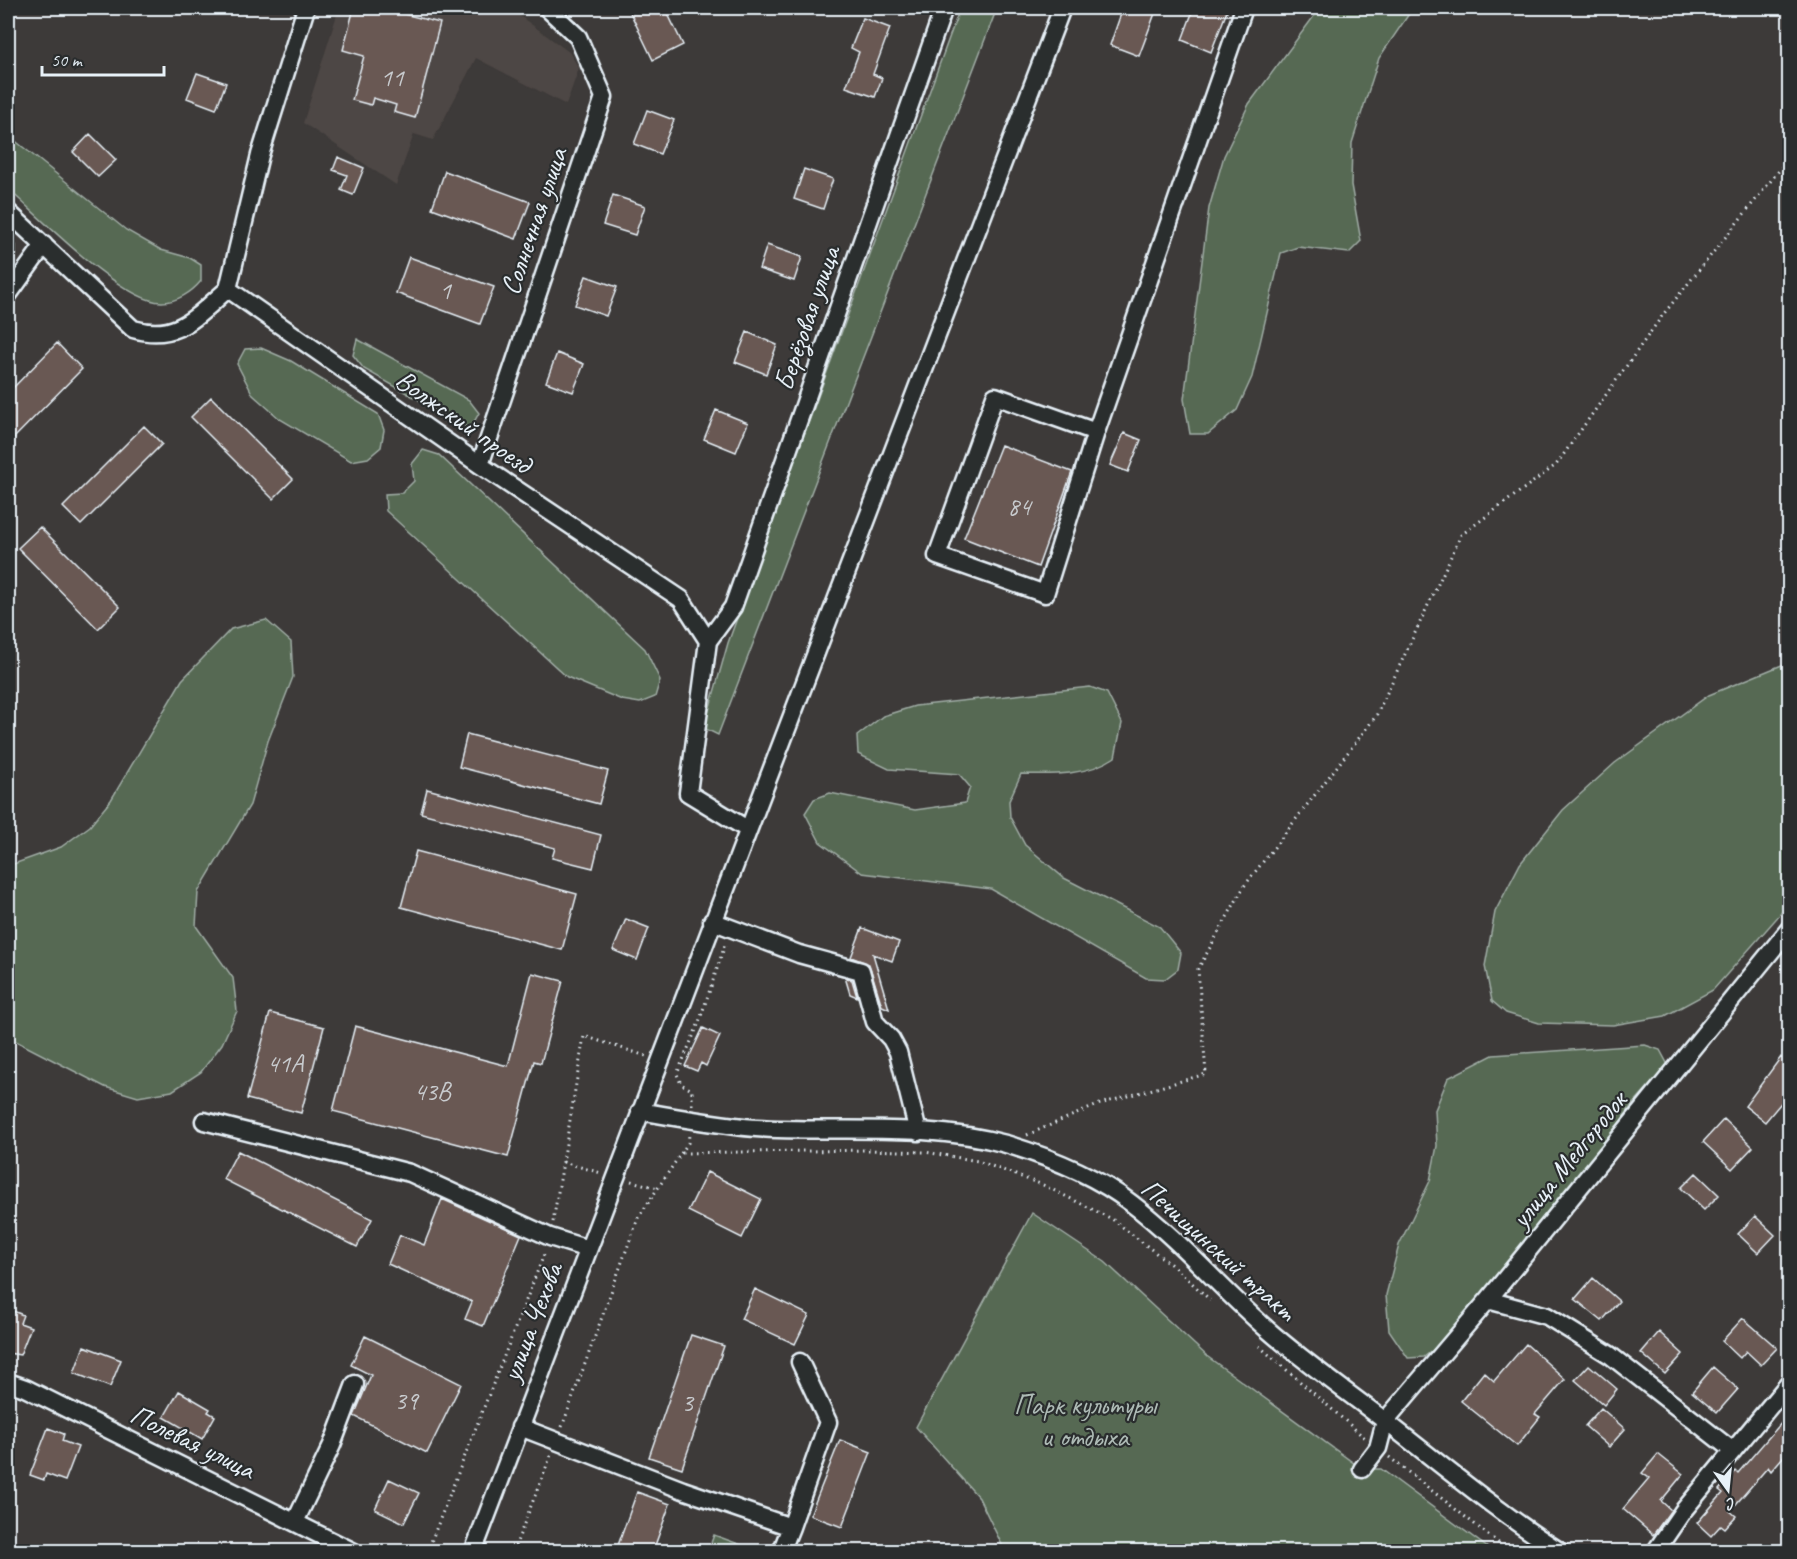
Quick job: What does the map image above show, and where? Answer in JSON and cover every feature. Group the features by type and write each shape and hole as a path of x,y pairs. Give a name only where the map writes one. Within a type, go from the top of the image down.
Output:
{"street":[{"path":"8,212 133,329 153,335 172,332 180,327 228,289 260,155 306,8"},
{"name":"Солнечная улица","path":"480,465 604,97 578,37 547,8"},
{"name":"Берёзовая улица","path":"708,640 733,607 944,8"},
{"name":"улица Чехова","path":"473,1551 1062,8"},
{"path":"1096,432 995,396 937,556 1045,594 1096,432 1244,8"},
{"path":"8,295 44,244"},
{"name":"Волжский проезд","path":"228,289 480,465 681,599 708,640"},
{"path":"708,640 688,793 747,829"},
{"path":"712,921 799,954 861,971 875,1022 891,1039 898,1052 918,1132"},
{"name":"улица Медгородок","path":"1385,1421 1488,1300 1790,928"},
{"name":"Печищинский тракт","path":"640,1111 692,1121 756,1128 918,1132 964,1136 1005,1144 1085,1175 1130,1202 1175,1240 1266,1329 1522,1527 1561,1551"},
{"path":"204,1121 410,1173 550,1237 588,1249"},
{"path":"1488,1300 1547,1316 1610,1355 1733,1451"},
{"path":"781,1551 828,1422 800,1362"},
{"name":"Полевая улица","path":"8,1382 25,1388 354,1551"},
{"path":"1655,1551 1683,1511 1790,1382"},
{"path":"295,1522 332,1445 355,1384"},
{"path":"1362,1469 1378,1448 1385,1421"},
{"path":"520,1427 791,1527"}],"path":[{"path":"1005,1144 1100,1104 1206,1074 1198,969 1245,885 1376,716 1461,535 1557,465 1662,316 1790,157"},
{"path":"513,1551 556,1442 638,1218 688,1143 692,1121 693,1090 681,1084 677,1074 698,1025 732,929"},
{"path":"427,1551 550,1237 584,1036 680,1067"},
{"path":"682,1153 869,1150 925,1152 978,1161 1043,1185 1112,1219 1178,1270 1218,1307"},
{"path":"1258,1344 1338,1416 1510,1551"}],"shaded area":[{"path":"339,8 509,8 569,52 579,68 566,105 476,58 433,140 414,134 396,185 303,123"}],"green space":[{"path":"960,8 997,8 718,735 704,728 728,643"},
{"path":"1320,8 1413,8 1379,58 1352,143 1351,185 1361,241 1349,253 1298,247 1281,253 1252,377 1237,410 1208,434 1190,434 1184,399 1209,208 1224,156 1249,104"},
{"path":"8,135 126,230 161,250 190,258 201,265 201,281 184,296 162,302 145,299 104,274 8,189"},
{"path":"8,237 16,245 16,253 8,270"},
{"path":"357,339 469,400 479,413 470,429 364,369 353,355"},
{"path":"261,348 291,361 378,414 384,430 381,447 368,458 351,461 280,419 253,395 237,364 245,349"},
{"path":"423,450 439,455 645,649 660,680 655,697 640,703 622,700 567,677 386,511 385,494 402,493 414,481 412,464"},
{"path":"266,620 291,642 293,677 268,741 250,805 198,892 196,926 233,978 237,1011 222,1044 201,1072 172,1091 138,1097 105,1087 8,1037 8,866 61,847 90,826 111,800 182,680 231,629"},
{"path":"1789,662 1789,904 1713,990 1665,1016 1613,1025 1539,1023 1506,1013 1492,1001 1485,966 1495,912 1520,864 1563,810 1615,763 1709,695"},
{"path":"1090,687 1107,693 1122,723 1115,757 1082,771 1058,774 1021,774 1009,801 1010,817 1025,845 1064,878 1160,927 1181,953 1178,969 1165,979 1146,978 991,889 862,873 820,842 805,813 814,799 830,793 915,810 965,803 970,787 959,774 889,769 858,754 857,736 883,716 915,706"},
{"path":"1645,1045 1660,1050 1668,1065 1632,1105 1564,1201 1451,1336 1424,1357 1408,1358 1389,1330 1386,1295 1399,1245 1430,1181 1437,1146 1435,1110 1448,1078 1493,1055"},
{"name":"Парк культуры и отдыха","path":"1032,1213 1105,1262 1208,1357 1362,1469 1381,1469 1492,1551 1005,1551 979,1498 916,1427"},
{"path":"714,1535 755,1550 708,1551"}],"building":[{"path":"354,8 380,8 440,23 415,118 394,112 396,105 373,98 371,105 352,100 364,56 343,50"},
{"path":"628,8 665,8 683,45 653,60"},
{"path":"1123,8 1157,8 1139,56 1110,45"},
{"path":"1194,8 1218,8 1227,11 1211,52 1182,40"},
{"path":"863,18 890,28 873,74 882,78 875,97 846,87 859,52 851,48"},
{"path":"197,73 226,83 216,109 187,98"},
{"path":"647,110 674,120 660,154 634,144"},
{"path":"90,134 116,160 98,177 73,152"},
{"path":"338,157 364,168 353,195 341,190 347,175 333,170"},
{"path":"804,169 833,179 823,209 794,199"},
{"path":"445,171 530,202 516,239 432,208"},
{"path":"613,195 645,206 635,235 603,225"},
{"path":"767,245 802,257 794,281 759,269"},
{"path":"409,257 494,287 480,324 396,293"},
{"path":"586,276 617,287 606,316 575,305"},
{"path":"747,332 777,345 766,374 735,362"},
{"path":"57,343 82,369 8,444 8,393"},
{"path":"557,353 584,364 573,392 546,382"},
{"path":"211,397 293,479 273,499 191,417"},
{"path":"716,410 748,423 736,452 704,439"},
{"path":"144,426 162,444 81,525 63,507"},
{"path":"1124,433 1141,440 1128,472 1110,465"},
{"path":"1001,445 1072,472 1038,567 964,538"},
{"path":"40,527 120,607 98,629 18,548"},
{"path":"467,734 608,771 599,804 459,767"},
{"path":"427,789 601,835 593,868 552,858 555,848 421,813"},
{"path":"416,851 577,894 562,950 401,907"},
{"path":"626,919 649,928 637,960 613,950"},
{"path":"862,928 899,942 892,961 873,954 889,1009 882,1006 869,964 851,957"},
{"path":"532,973 563,981 541,1063 534,1061 508,1157 333,1111 355,1026 508,1066"},
{"path":"845,977 852,980 857,997 850,994"},
{"path":"270,1013 324,1027 301,1113 247,1099"},
{"path":"703,1028 720,1036 706,1066 701,1063 697,1071 685,1066"},
{"path":"1781,1057 1790,1064 1790,1092 1765,1122 1745,1106"},
{"path":"1724,1119 1753,1147 1732,1169 1703,1142"},
{"path":"238,1151 372,1219 357,1247 223,1179"},
{"path":"707,1172 761,1199 742,1238 688,1211"},
{"path":"1696,1173 1719,1195 1704,1210 1681,1188"},
{"path":"442,1199 521,1235 483,1326 465,1319 472,1302 388,1264 400,1235 424,1245"},
{"path":"1755,1216 1775,1235 1758,1253 1738,1234"},
{"path":"1593,1278 1619,1301 1602,1321 1575,1299"},
{"path":"755,1289 809,1315 795,1344 741,1319"},
{"path":"8,1309 23,1315 20,1323 31,1327 20,1355 8,1353"},
{"path":"1743,1318 1777,1348 1761,1365 1746,1351 1740,1358 1722,1341"},
{"path":"1659,1332 1683,1354 1665,1374 1641,1353"},
{"path":"691,1335 724,1346 682,1468 649,1457"},
{"path":"365,1336 461,1384 427,1453 354,1416 371,1375 351,1365"},
{"path":"1526,1344 1565,1379 1535,1414 1540,1417 1517,1446 1461,1401 1484,1372 1494,1381"},
{"path":"84,1346 121,1360 110,1387 74,1373"},
{"path":"1589,1365 1617,1389 1604,1405 1575,1380"},
{"path":"1713,1367 1738,1389 1717,1413 1692,1392"},
{"path":"179,1391 210,1409 208,1412 215,1416 202,1439 164,1417"},
{"path":"1601,1408 1625,1429 1609,1447 1585,1426"},
{"path":"1790,1413 1790,1449 1771,1471 1768,1467 1730,1511 1736,1516 1725,1528 1721,1525 1711,1536 1697,1523 1723,1493 1719,1490 1736,1471 1738,1473"},
{"path":"48,1428 64,1434 62,1441 78,1447 65,1481 46,1474 44,1480 30,1475"},
{"path":"840,1440 871,1452 842,1527 810,1515"},
{"path":"1658,1454 1683,1474 1661,1501 1671,1510 1653,1535 1623,1509 1649,1478 1642,1473"},
{"path":"389,1479 419,1493 404,1523 375,1509"},
{"path":"637,1492 670,1504 653,1551 616,1551"}]}
